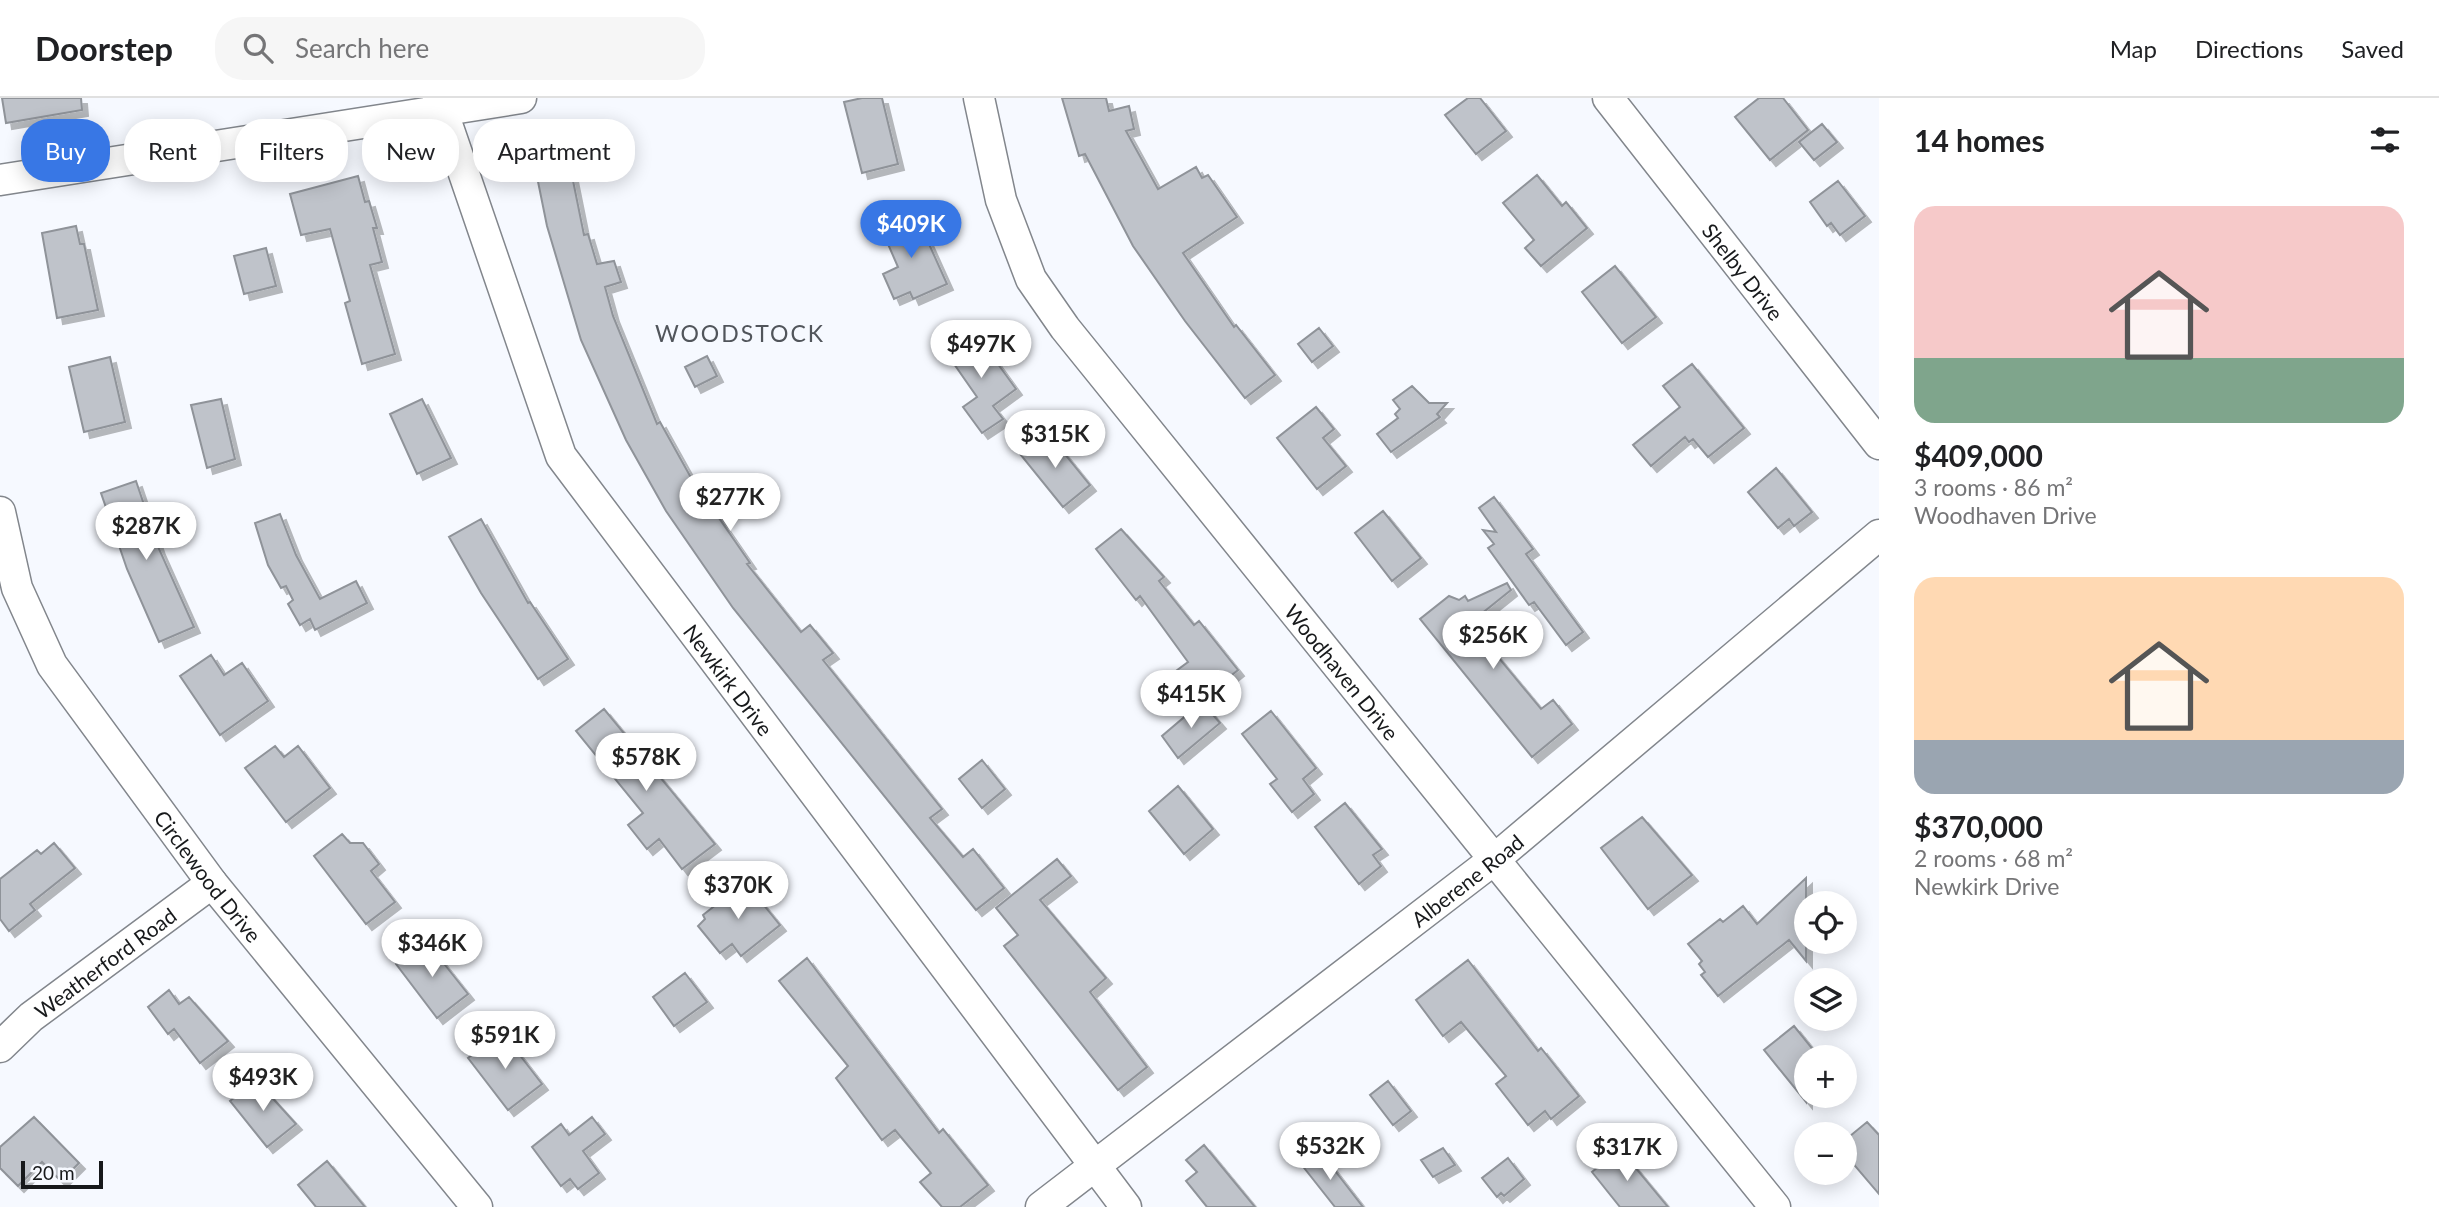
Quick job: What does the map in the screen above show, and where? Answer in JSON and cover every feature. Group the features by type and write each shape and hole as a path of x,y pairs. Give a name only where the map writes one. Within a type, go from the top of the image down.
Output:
{"street":[{"path":"0,180 439,104 521,98"},
{"name":"Woodhaven Drive","path":"979,98 1001,200 1031,279 1051,309 1775,1207"},
{"name":"Shelby Drive","path":"1608,98 1879,444"},
{"name":"Newkirk Drive","path":"439,104 561,456 1125,1207"},
{"name":"Circlewood Drive","path":"0,512 16,589 52,665 212,883 477,1207"},
{"name":"Alberene Road","path":"1041,1207 1496,858 1879,535"},
{"name":"Weatherford Road","path":"0,1047 31,1017 212,883"}],"building":[{"path":"2,98 81,98 82,110 6,123"},
{"path":"882,98 898,164 862,173 844,102"},
{"path":"1062,98 1106,98 1109,111 1129,106 1134,129 1126,131 1158,189 1196,167 1202,178 1208,175 1237,217 1183,253 1234,327 1236,325 1275,375 1245,398 1185,321 1133,246 1085,154 1079,156"},
{"path":"1468,98 1480,98 1506,131 1476,154 1445,115"},
{"path":"1759,98 1783,98 1808,130 1770,160 1735,117"},
{"path":"1822,124 1837,142 1814,160 1799,142"},
{"path":"1537,175 1562,206 1566,202 1587,228 1541,266 1525,248 1534,240 1503,203"},
{"path":"358,176 365,202 369,201 377,228 373,228 382,262 370,265 395,354 362,364 345,303 350,301 330,229 301,235 290,194 335,182 348,182 348,179"},
{"path":"1838,181 1865,216 1840,235 1831,223 1827,226 1810,202"},
{"path":"538,182 573,182 584,235 588,234 597,264 614,261 621,282 605,287 613,316 657,424 660,422 709,510 712,508 750,563 747,564 801,632 810,625 833,653 823,660 942,809 930,818 963,857 973,849 1004,888 976,910 733,608 666,511 626,440 581,340 547,226"},
{"path":"915,213 947,284 913,299 910,292 894,299 883,274 898,267 881,228"},
{"path":"76,226 80,244 84,244 98,310 57,318 42,233"},
{"path":"266,248 276,286 244,294 234,256"},
{"path":"1615,266 1656,317 1622,343 1582,292"},
{"path":"1319,328 1333,346 1312,362 1298,344"},
{"path":"974,331 1016,389 993,406 1003,419 982,433 963,407 977,397 945,351"},
{"path":"707,356 717,376 695,387 685,367"},
{"path":"110,357 125,422 84,432 69,367"},
{"path":"1692,364 1744,428 1708,457 1693,439 1689,442 1685,437 1651,466 1633,445 1680,407 1663,386"},
{"path":"1412,386 1429,403 1447,403 1437,414 1440,417 1391,452 1377,434 1398,418 1395,414 1400,409 1393,400"},
{"path":"221,399 235,459 207,468 191,405"},
{"path":"422,399 451,458 417,474 390,414"},
{"path":"1316,407 1334,429 1323,438 1346,466 1317,489 1277,438"},
{"path":"1047,432 1090,485 1063,507 1020,454"},
{"path":"1776,468 1812,512 1794,526 1789,519 1778,528 1748,492"},
{"path":"136,481 159,549 194,627 159,642 127,569 101,493"},
{"path":"1494,497 1533,549 1526,554 1583,632 1566,645 1534,602 1529,605 1488,548 1494,544 1483,530 1496,532 1479,508"},
{"path":"1383,511 1421,558 1392,581 1355,533"},
{"path":"280,514 296,555 320,599 356,581 367,603 315,630 310,619 300,625 288,604 293,600 286,586 281,588 268,565 255,523"},
{"path":"481,519 528,603 530,602 568,659 538,679 481,593 449,537"},
{"path":"1121,529 1164,577 1159,581 1194,625 1199,621 1238,670 1188,710 1174,691 1185,682 1176,671 1188,662 1140,596 1136,600 1096,549"},
{"path":"1507,583 1511,590 1470,623 1541,709 1553,700 1572,724 1532,757 1420,619 1449,596 1459,600 1465,596 1468,601"},
{"path":"211,655 224,675 242,663 268,701 220,735 180,676"},
{"path":"1202,702 1220,723 1178,758 1162,736"},
{"path":"604,709 715,844 682,869 659,839 647,849 628,825 643,813 576,731"},
{"path":"1271,711 1316,768 1303,779 1314,794 1292,812 1270,784 1277,779 1242,734"},
{"path":"275,746 284,757 298,746 330,788 286,822 245,768"},
{"path":"982,760 1005,789 982,808 959,779"},
{"path":"1178,786 1213,829 1184,854 1149,811"},
{"path":"1345,803 1382,849 1373,855 1381,866 1359,884 1315,827"},
{"path":"1642,817 1692,875 1648,909 1601,848"},
{"path":"342,834 350,843 363,843 379,864 371,871 395,902 366,924 314,856"},
{"path":"54,843 75,868 30,904 35,910 9,931 0,919 0,879 37,850 41,854"},
{"path":"1057,859 1071,876 1040,900 1106,978 1090,992 1147,1067 1118,1090 1004,946 1018,935 996,908"},
{"path":"1806,878 1806,891 1794,891 1794,946 1789,940 1718,996 1701,975 1705,972 1699,964 1702,961 1688,944 1720,919 1723,922 1743,906 1757,924"},
{"path":"745,882 780,925 741,956 732,944 720,953 698,926 705,919 703,915"},
{"path":"426,941 468,994 437,1018 396,964"},
{"path":"807,958 939,1133 943,1129 988,1185 960,1207 942,1207 920,1182 931,1173 895,1130 882,1140 836,1078 848,1066 779,981"},
{"path":"1468,960 1538,1051 1541,1048 1579,1096 1551,1119 1545,1111 1528,1125 1496,1084 1506,1076 1461,1022 1443,1036 1416,1000"},
{"path":"685,973 707,1002 674,1026 653,997"},
{"path":"169,990 179,1004 189,997 228,1041 200,1063 174,1029 168,1034 148,1007"},
{"path":"1794,1026 1794,1031 1798,1031 1809,1045 1794,1045 1794,1087 1764,1050"},
{"path":"502,1032 542,1084 508,1110 468,1058"},
{"path":"256,1080 296,1124 267,1147 230,1101"},
{"path":"1388,1081 1411,1111 1393,1125 1370,1095"},
{"path":"34,1117 79,1163 61,1181 42,1162 18,1186 0,1168 0,1147"},
{"path":"592,1117 605,1134 583,1151 599,1173 578,1189 570,1179 561,1186 532,1147 561,1124 569,1135"},
{"path":"1867,1122 1879,1135 1879,1194 1857,1168 1857,1130"},
{"path":"1204,1145 1255,1207 1207,1207 1186,1181 1197,1172 1186,1160"},
{"path":"1443,1148 1455,1165 1433,1177 1421,1160"},
{"path":"1620,1149 1668,1207 1620,1207 1592,1172"},
{"path":"1319,1150 1363,1207 1335,1207 1301,1164"},
{"path":"1508,1158 1524,1179 1504,1196 1501,1193 1497,1197 1482,1178"},
{"path":"327,1161 365,1207 316,1207 298,1185"}],"district":[{"name":"WOODSTOCK","path":"740,333"}]}
